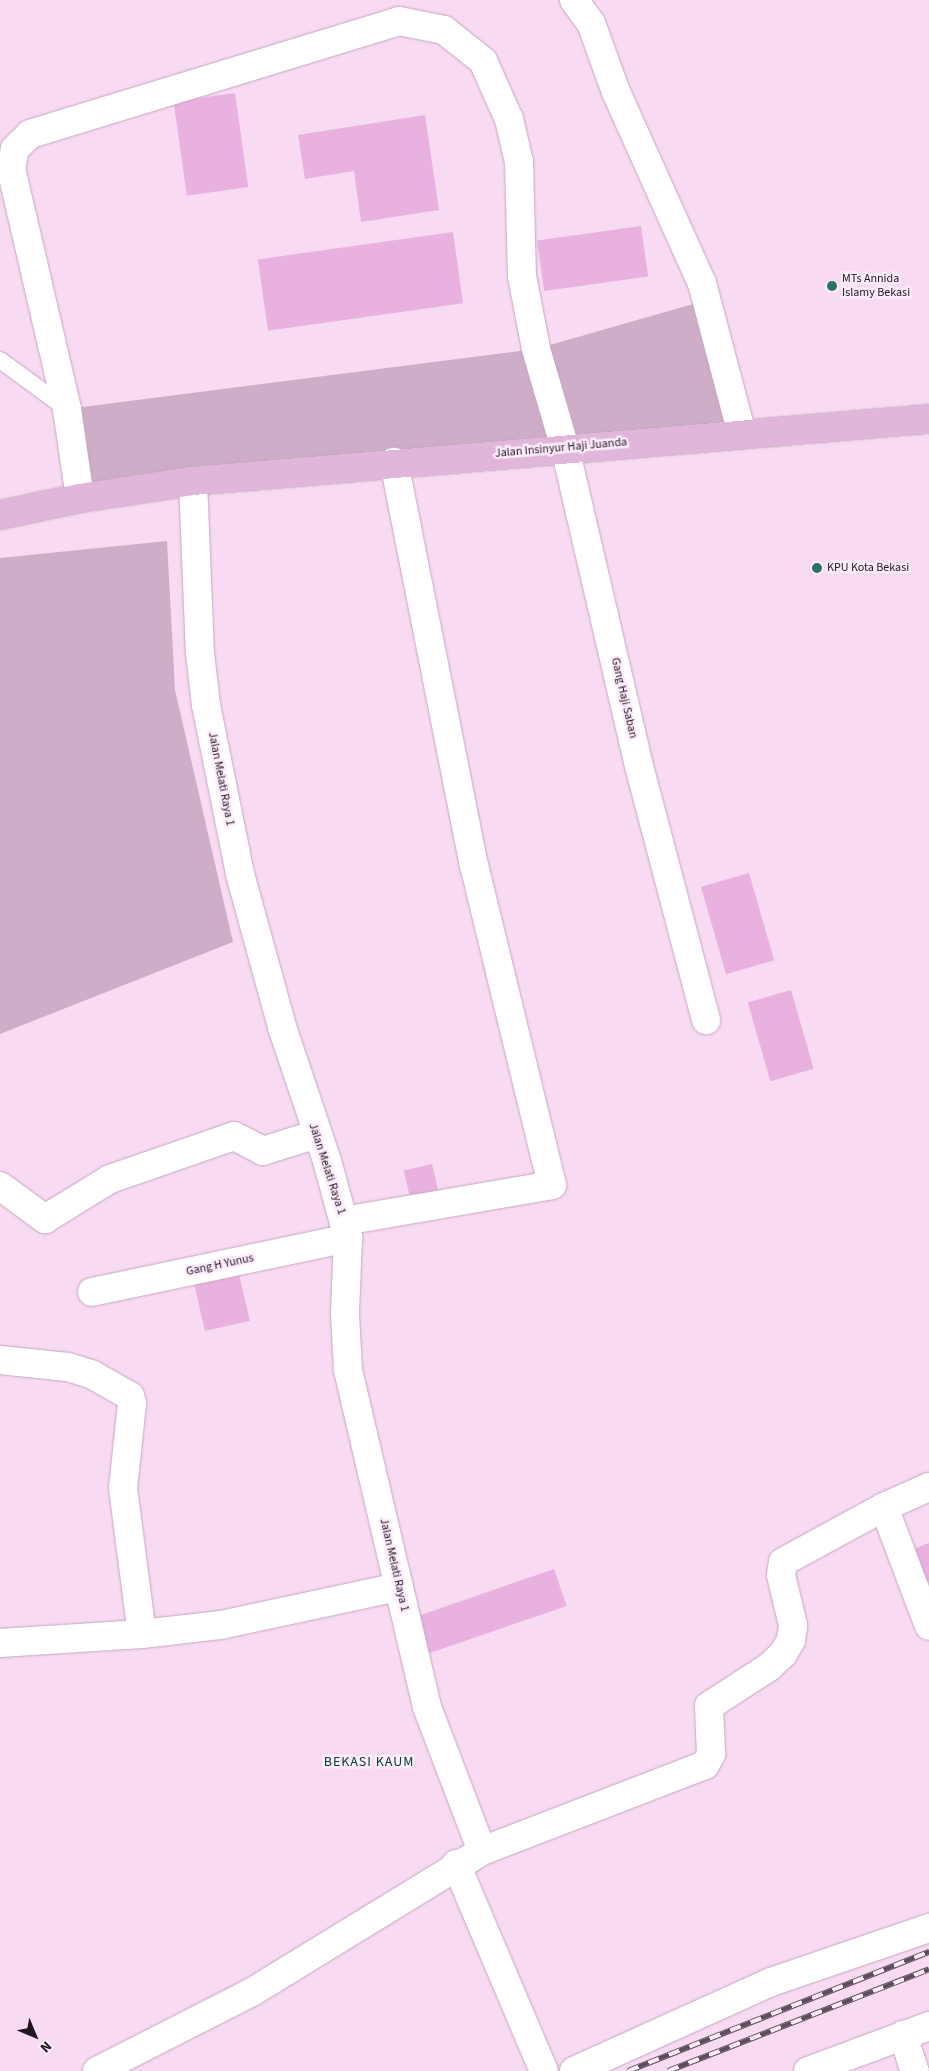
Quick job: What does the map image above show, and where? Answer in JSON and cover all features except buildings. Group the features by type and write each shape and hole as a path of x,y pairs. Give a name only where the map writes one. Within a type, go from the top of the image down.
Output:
{"main road":[{"name":"Jalan Insinyur Haji Juanda","path":"0,515 80,498 193,481 394,462 929,419"}],"street":[{"path":"574,0 591,23 616,92 702,283 742,434"},
{"name":"Gang Haji Saban","path":"80,498 67,409 11,169 15,149 30,134 399,22 444,30 483,62 509,119 520,162 522,276 536,348 564,448 639,766 706,1020"},
{"name":"Gang H Yunus","path":"92,1292 346,1230 552,1185 474,866 394,462"},
{"name":"Jalan Melati Raya 1","path":"193,481 200,653 206,705 240,874 282,1027 346,1230 345,1313 348,1370 427,1707 482,1851"},
{"path":"0,1186 45,1219 110,1179 234,1136 263,1151 316,1134"},
{"path":"0,1360 68,1367 91,1374 130,1396 132,1404 123,1488 142,1634"},
{"path":"97,2071 160,2036 252,1992 456,1864 482,1851 706,1765 711,1754 709,1706 770,1667 783,1654 791,1640 794,1625 781,1575 783,1562 884,1506 929,1487"},
{"path":"884,1506 929,1626"},
{"path":"0,1643 142,1634 221,1624 399,1587"},
{"path":"456,1864 544,2071"},
{"path":"574,2071 771,1982 929,1928"},
{"path":"808,2071 929,2026"},
{"path":"903,2035 914,2071"}],"lane":[{"path":"0,360 67,409"}],"shaded area":[{"path":"707,300 742,434 80,498 67,409 536,349"},
{"path":"167,541 175,690 233,942 0,1034 0,558"}],"railway":[{"path":"628,2071 929,1952"},
{"path":"668,2071 929,1969"}],"place":[{"name":"MTs Annida Islamy Bekasi","path":"832,286"},
{"name":"KPU Kota Bekasi","path":"817,568"}],"district":[{"name":"BEKASI KAUM","path":"369,1762"}]}
